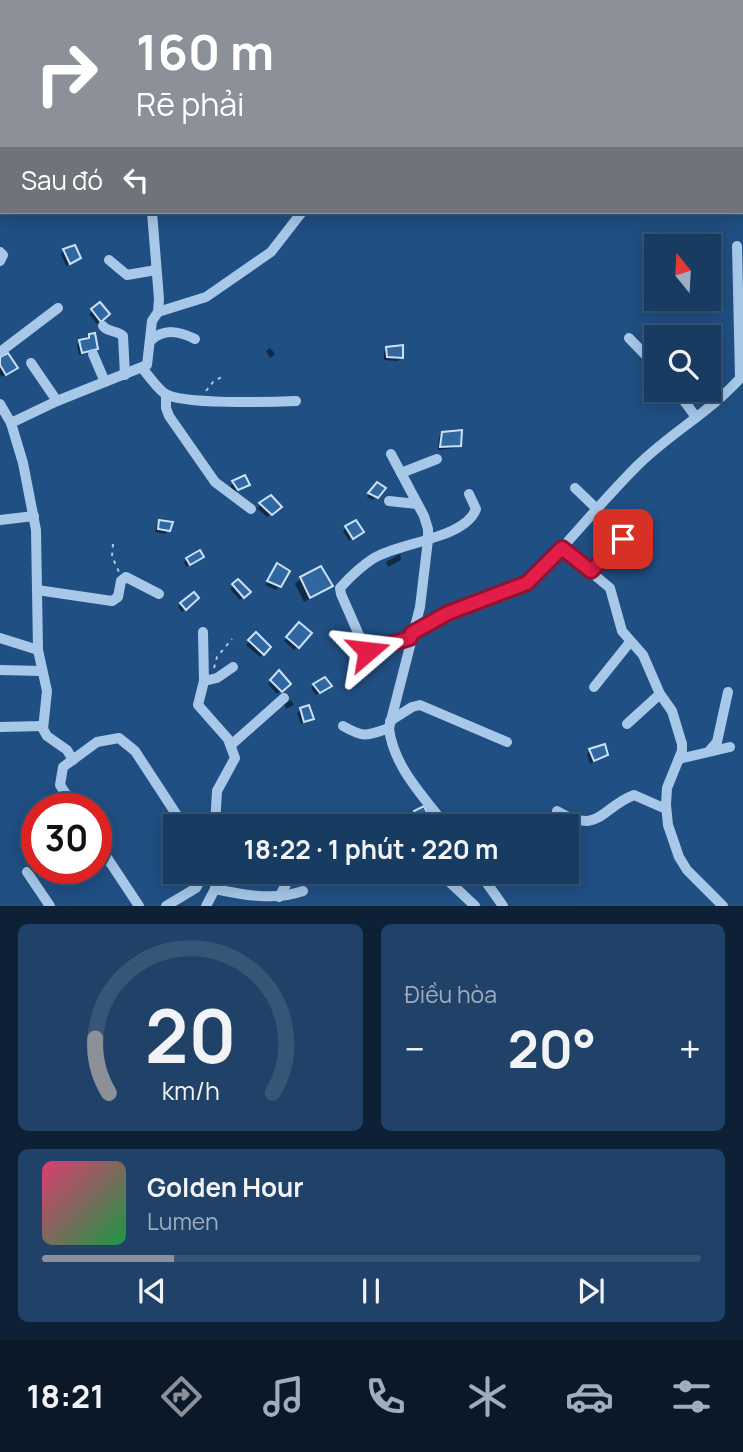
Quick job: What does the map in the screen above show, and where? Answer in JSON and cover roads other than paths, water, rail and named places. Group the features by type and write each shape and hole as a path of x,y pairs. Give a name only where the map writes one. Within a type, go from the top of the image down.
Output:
{"street":[{"path":"11,423 57,401 147,365 152,321 158,312 159,299 152,214"},
{"path":"158,312 206,297 271,252 300,214"},
{"path":"469,494 476,509 470,519 444,535 393,549 373,559 340,588 366,651 411,635 448,613 527,583 637,466 722,398 742,377 737,246"},
{"path":"0,252 3,257 0,261"},
{"path":"108,260 127,275 156,270"},
{"path":"0,352 58,308"},
{"path":"103,326 122,336 125,375"},
{"path":"150,341 172,331 195,338"},
{"path":"629,338 644,354"},
{"path":"93,354 105,382"},
{"path":"31,363 57,401"},
{"path":"142,368 166,395 198,400 296,401"},
{"path":"166,395 169,416 215,482 251,509"},
{"path":"685,402 696,417"},
{"path":"0,404 11,423 23,463 36,530 38,650 47,699 44,733 67,750 73,760"},
{"path":"391,454 428,529 428,540 420,607 390,724 390,744 397,760 437,814"},
{"path":"401,473 437,459"},
{"path":"575,488 597,509"},
{"path":"389,501 417,504"},
{"path":"0,520 33,516"},
{"path":"591,571 620,541 630,536"},
{"path":"562,548 610,588 622,631 647,662 660,694 675,719 682,744 667,788 668,825 687,870 723,906"},
{"path":"37,590 112,601 118,597 122,579 130,578 159,594"},
{"path":"203,632 208,680 199,709 211,718 231,745 235,758 217,791 216,814"},
{"path":"0,638 38,650"},
{"path":"594,687 630,642"},
{"path":"208,680 233,667"},
{"path":"0,670 42,671"},
{"path":"710,750 717,742 727,692"},
{"path":"627,724 660,694"},
{"path":"231,745 284,698"},
{"path":"343,726 366,736 390,724 412,707 420,705 507,742"},
{"path":"0,727 43,726"},
{"path":"65,793 60,785 63,767 97,742 119,738 135,751 176,814"},
{"path":"679,759 730,747"},
{"path":"557,811 572,820 593,820 607,814 634,795 666,809"},
{"path":"112,865 139,906"},
{"path":"35,884 50,906"},
{"path":"166,906 198,884"},
{"path":"206,906 215,884"},
{"path":"279,897 286,884"},
{"path":"452,884 475,906"},
{"path":"487,884 503,906"},
{"path":"215,889 279,897 303,891"}]}
